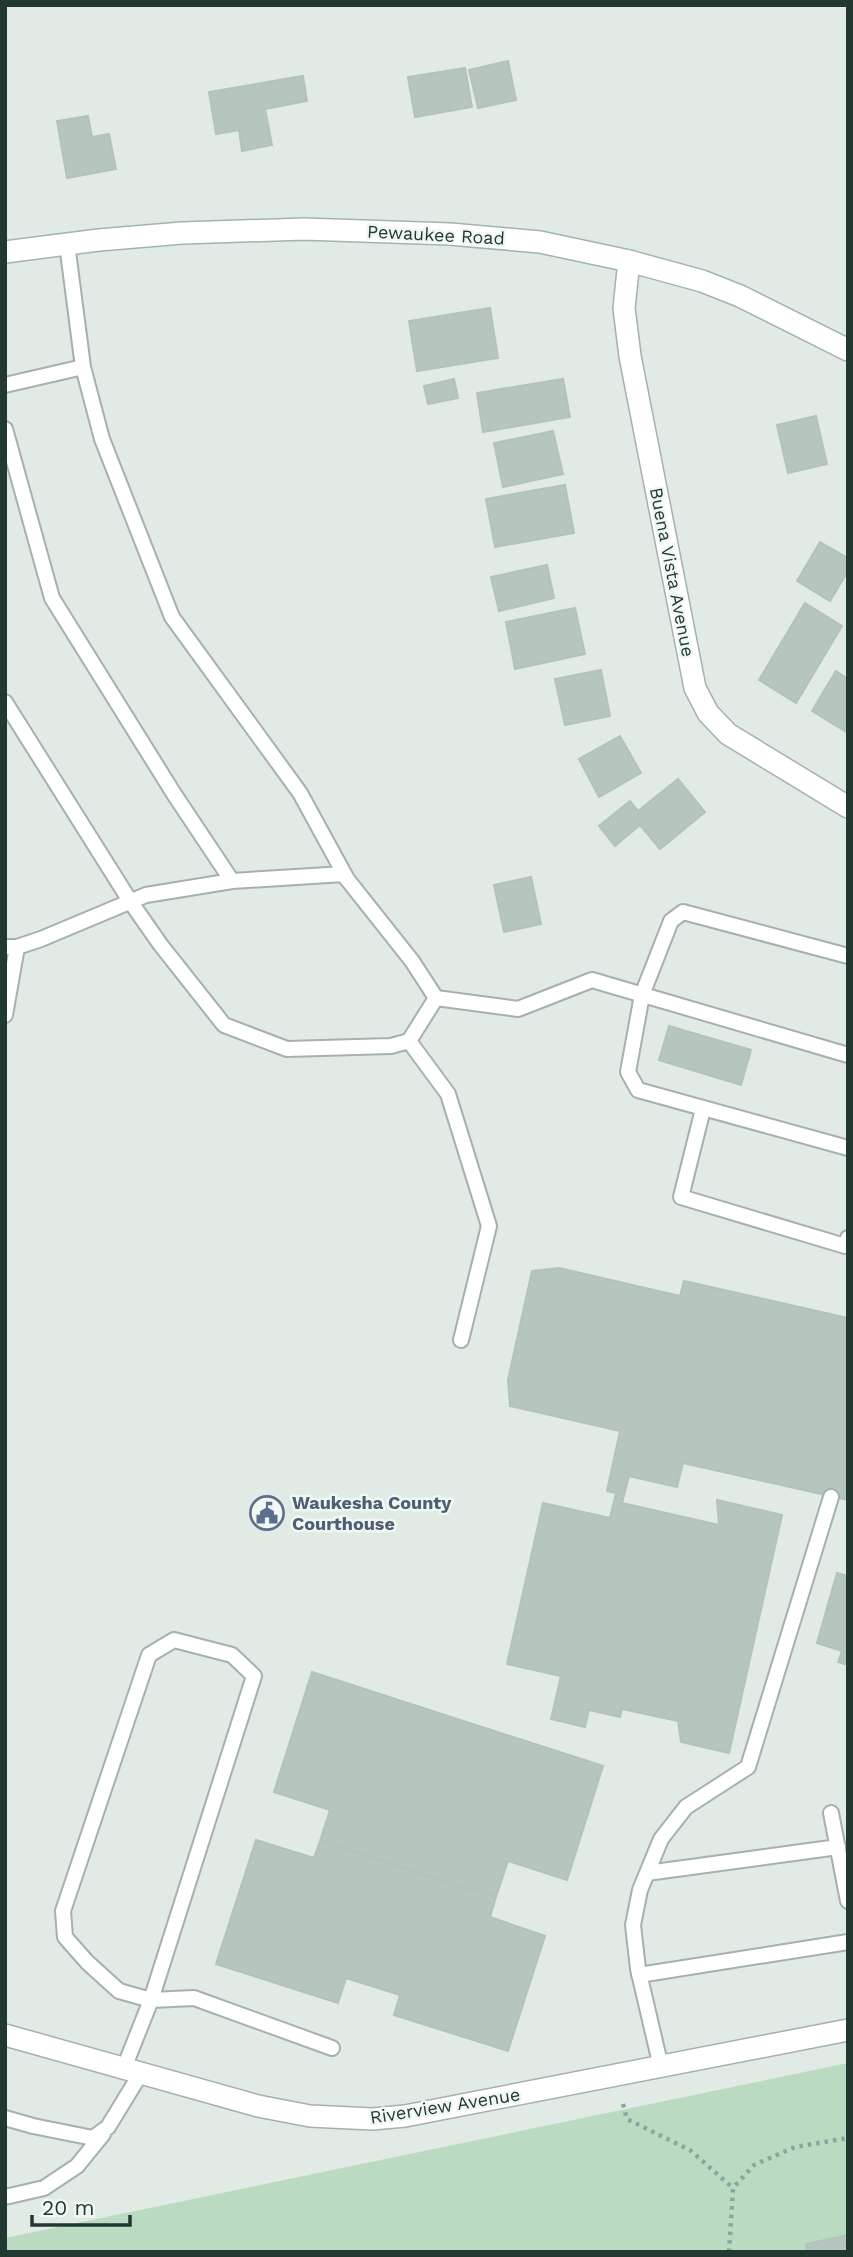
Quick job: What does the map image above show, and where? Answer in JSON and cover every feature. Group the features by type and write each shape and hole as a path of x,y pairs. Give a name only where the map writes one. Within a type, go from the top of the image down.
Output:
{"street":[{"name":"Pewaukee Road","path":"5,252 182,233 304,229 450,234 540,242 629,261 702,281 740,296 848,350"},
{"name":"Buena Vista Avenue","path":"629,261 624,308 630,356 695,688 708,713 728,734 848,807"},
{"name":"Riverview Avenue","path":"5,2035 258,2106 336,2119 372,2119 405,2116 848,2031"}],"lane":[{"path":"67,244 83,367 103,439 172,617 300,793 344,874 412,961 436,998 518,1009 592,981 848,1055"},
{"path":"5,385 83,367"},
{"path":"5,429 52,598 174,794 232,881"},
{"path":"5,702 130,901 160,944 224,1024 287,1049 391,1046 410,1041 436,998"},
{"path":"5,1015 11,947 146,895 232,881 344,874"},
{"path":"848,956 683,912 671,921 642,995 628,1072 638,1090 848,1148"},
{"path":"410,1041 448,1094 489,1226 461,1340"},
{"path":"703,1109 681,1197 845,1246 848,1238"},
{"path":"661,2067 639,1975 633,1925 640,1890 662,1839 687,1807 748,1767 831,1497"},
{"path":"5,2197 44,2188 78,2166 108,2127 132,2071 151,2000 254,1676 232,1656 174,1640 149,1655 62,1911 65,1937 87,1962 119,1991 151,2000 194,1998 332,2048"},
{"path":"831,1813 848,1901"},
{"path":"647,1872 838,1847"},
{"path":"639,1975 848,1942"},
{"path":"5,2118 93,2138 108,2127"}],"path":[{"path":"623,2104 627,2119 690,2150 733,2188"},
{"path":"729,2252 733,2188 754,2165 795,2147 848,2137"}],"green space":[{"path":"848,2063 848,2252 5,2252 5,2238"}],"building":[{"path":"508,61 516,100 478,108 469,70"},
{"path":"465,68 472,107 415,117 408,77"},
{"path":"303,76 307,101 265,109 272,145 242,151 239,130 216,134 209,92"},
{"path":"88,116 92,137 109,134 116,169 67,178 57,121"},
{"path":"490,308 498,358 417,371 409,321"},
{"path":"454,379 458,398 428,404 424,386"},
{"path":"563,379 570,417 483,432 477,393"},
{"path":"816,416 827,464 788,473 777,425"},
{"path":"553,431 563,474 503,487 494,443"},
{"path":"565,485 574,533 495,547 486,499"},
{"path":"820,542 848,558 848,571 830,601 797,581"},
{"path":"547,565 554,598 499,611 491,577"},
{"path":"805,603 842,626 796,703 759,680"},
{"path":"575,608 585,654 515,669 506,622"},
{"path":"601,670 610,716 565,725 555,679"},
{"path":"836,671 848,679 848,733 812,711"},
{"path":"620,736 641,773 599,797 579,759"},
{"path":"678,779 705,812 660,849 640,825 615,846 599,826 630,801 638,811"},
{"path":"531,877 541,924 504,932 494,885"},
{"path":"669,1026 751,1050 741,1085 659,1060"},
{"path":"559,1268 680,1296 684,1281 848,1318 848,1500 683,1463 677,1487 629,1476 622,1503 719,1525 717,1500 782,1515 729,1753 681,1742 678,1721 622,1709 620,1717 589,1710 585,1727 551,1719 561,1676 507,1664 543,1503 610,1518 616,1493 607,1491 620,1431 510,1406 508,1380 532,1271"},
{"path":"837,1573 848,1576 848,1665 838,1662 842,1651 817,1643"},
{"path":"312,1672 603,1766 567,1880 508,1861 496,1897 320,1841 330,1810 274,1792"},
{"path":"256,1840 314,1858 320,1841 496,1897 490,1917 545,1936 508,2051 394,2015 400,1995 346,1978 338,2003 216,1964"},
{"path":"848,2235 848,2252 807,2252 806,2244"}],"place":[{"name":"Waukesha County Courthouse","path":"267,1513"}]}
